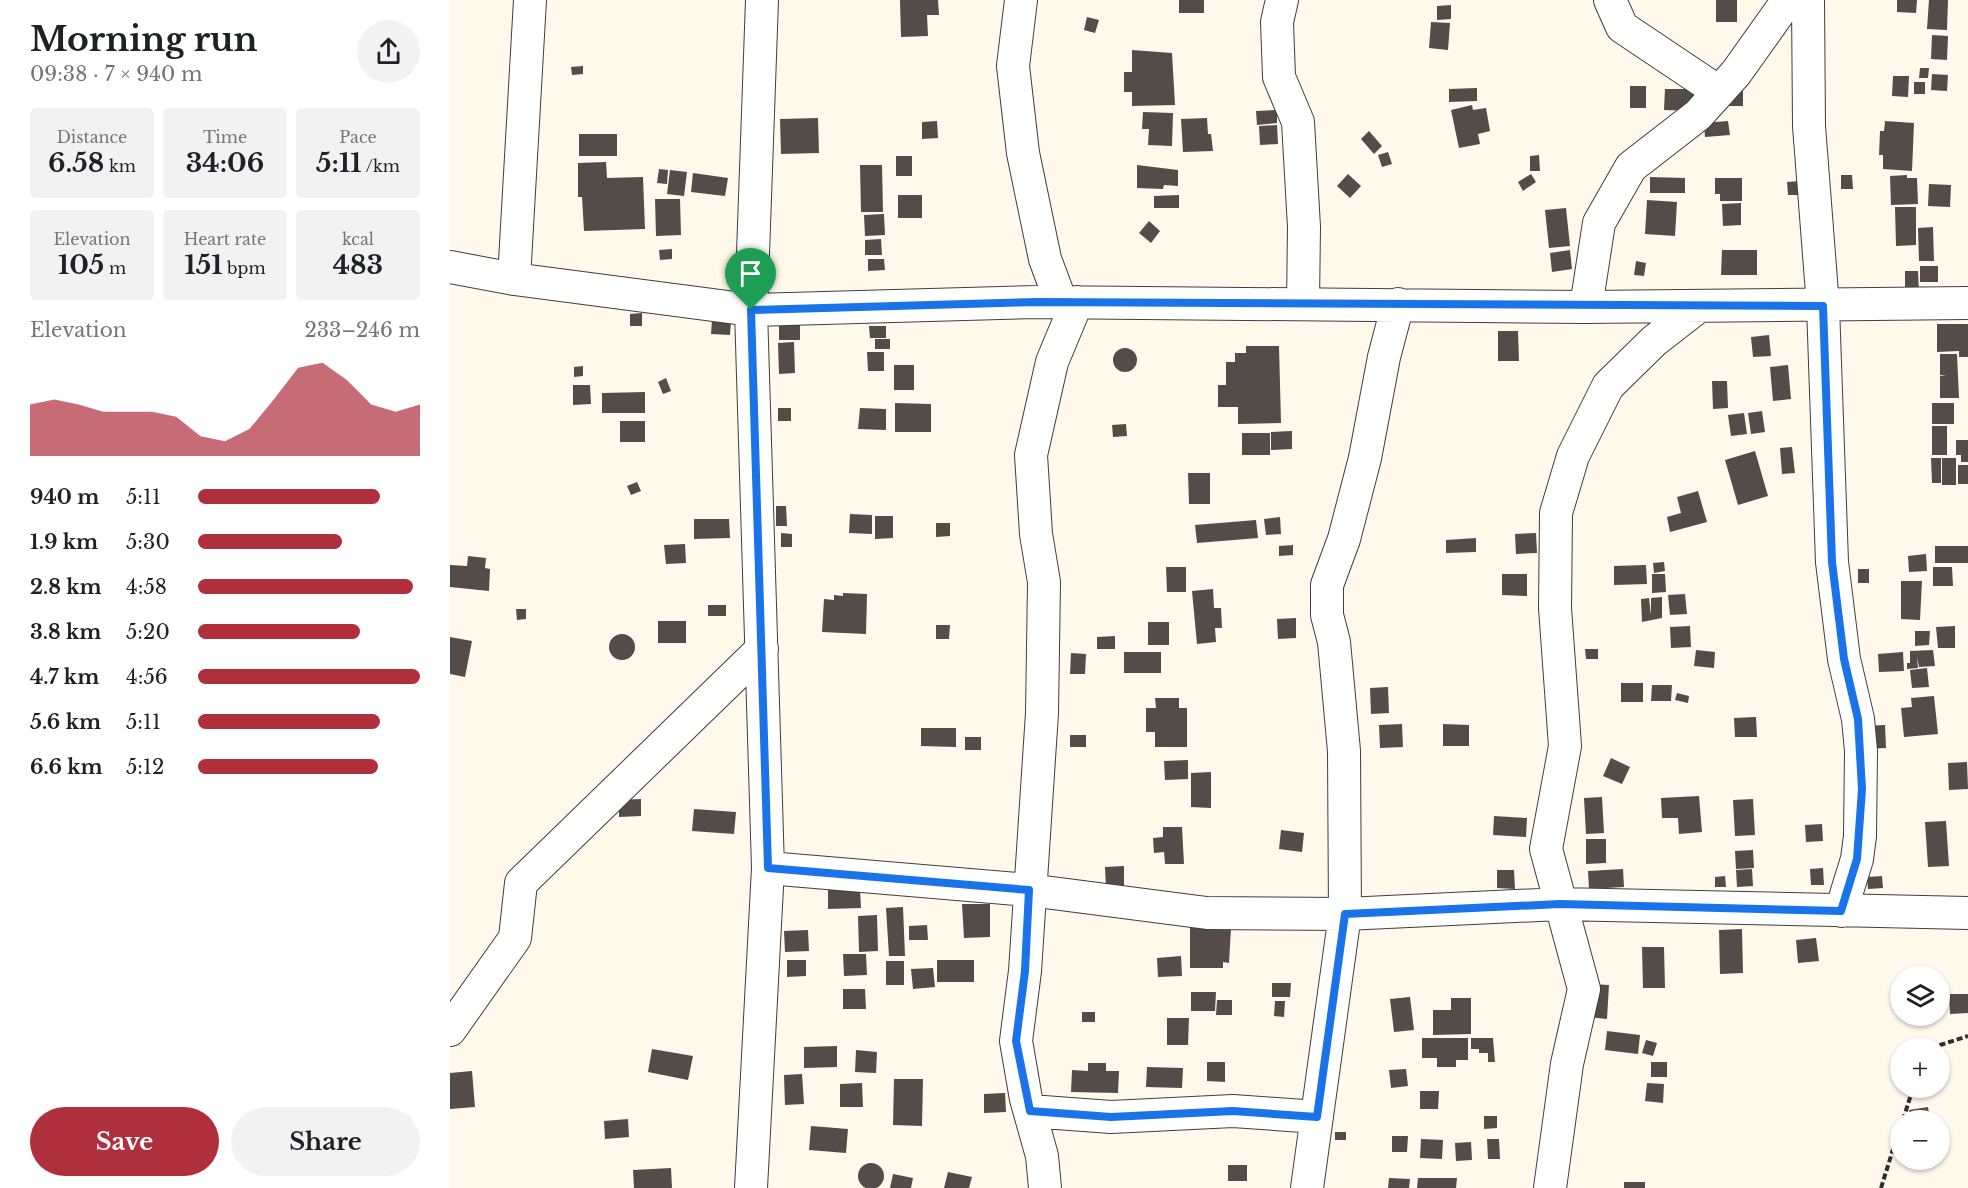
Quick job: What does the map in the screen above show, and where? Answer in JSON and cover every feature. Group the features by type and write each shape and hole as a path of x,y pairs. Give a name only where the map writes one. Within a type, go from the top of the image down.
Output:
{"street":[{"path":"514,279 530,0"},
{"path":"751,1188 768,868 751,310 762,0"},
{"path":"1021,0 1013,66 1023,153 1045,258 1069,302 1052,362 1031,455 1032,500 1044,594 1042,712 1025,971 1016,1041 1042,1156 1045,1188"},
{"path":"1282,0 1276,22 1279,77 1298,122 1304,227 1303,303"},
{"path":"1610,0 1622,27 1719,92"},
{"path":"1586,307 1599,223 1631,167 1698,114 1719,92 1736,73 1788,0"},
{"path":"1808,0 1809,126 1823,306 1832,562 1844,659 1858,719 1862,789 1857,859 1841,911"},
{"path":"450,267 514,279 751,310 1069,302 1586,307 1968,303"},
{"path":"1307,1188 1345,914 1344,751 1334,642 1327,615 1326,585 1344,539 1365,458 1384,357 1398,304"},
{"path":"1550,1188 1567,1064 1584,989 1546,849 1565,746 1555,608 1556,513 1573,456 1608,386 1654,341 1699,306"},
{"path":"450,1030 515,938 521,883 762,649"},
{"path":"768,868 1029,890 1207,913 1345,914 1560,904 1968,913"},
{"path":"1030,1111 1111,1117 1233,1111 1317,1117"}],"path":[{"path":"1950,1042 1968,1036"},
{"path":"1881,1188 1890,1160"}],"building":[{"path":"900,0 938,0 939,15 927,15 928,36 901,37"},
{"path":"1179,0 1204,0 1204,13 1179,13"},
{"path":"1716,0 1737,0 1737,22 1716,22"},
{"path":"1897,0 1917,0 1916,13 1897,12"},
{"path":"1929,0 1948,0 1947,30 1927,29"},
{"path":"1451,5 1451,19 1437,20 1437,6"},
{"path":"1087,17 1099,20 1095,33 1084,30"},
{"path":"1431,22 1450,23 1448,50 1429,48"},
{"path":"1932,35 1948,36 1947,60 1931,59"},
{"path":"1132,50 1172,53 1175,105 1132,106 1132,92 1124,92 1124,72 1132,72"},
{"path":"583,66 583,74 572,75 571,67"},
{"path":"1920,68 1929,68 1928,78 1919,78"},
{"path":"1932,74 1948,75 1947,91 1931,90"},
{"path":"1893,76 1909,76 1908,97 1892,96"},
{"path":"1914,82 1925,82 1925,94 1914,94"},
{"path":"1630,86 1646,86 1646,108 1630,108"},
{"path":"1743,86 1743,106 1727,106 1726,87"},
{"path":"1477,88 1477,101 1449,102 1449,89"},
{"path":"1665,89 1697,89 1697,111 1664,110"},
{"path":"1472,105 1473,110 1486,108 1490,131 1478,134 1480,144 1459,148 1451,110"},
{"path":"1277,110 1277,123 1257,125 1256,111"},
{"path":"1143,112 1173,113 1172,146 1148,145 1149,129 1142,129"},
{"path":"818,118 819,153 781,154 780,119"},
{"path":"1207,118 1208,134 1211,134 1213,151 1183,152 1181,119"},
{"path":"937,121 938,138 922,139 922,122"},
{"path":"1728,121 1730,135 1705,137 1704,123"},
{"path":"1885,121 1914,123 1912,171 1883,169 1883,155 1879,155 1880,131 1884,131"},
{"path":"1277,125 1278,144 1260,145 1259,126"},
{"path":"1369,131 1382,146 1374,154 1361,139"},
{"path":"579,134 617,134 617,156 579,156"},
{"path":"1388,152 1392,164 1382,167 1378,155"},
{"path":"1539,155 1540,171 1530,171 1530,156"},
{"path":"896,156 912,156 912,176 896,176"},
{"path":"606,162 607,178 643,177 645,229 584,231 582,197 578,197 578,163"},
{"path":"860,165 882,165 883,212 861,212"},
{"path":"1137,165 1178,170 1178,186 1164,185 1163,189 1137,188"},
{"path":"659,169 668,170 667,184 657,183"},
{"path":"670,170 687,172 684,196 667,194"},
{"path":"693,173 728,178 725,196 691,192"},
{"path":"1348,174 1361,186 1350,198 1337,186"},
{"path":"1531,174 1536,182 1523,191 1518,182"},
{"path":"1841,175 1852,175 1853,189 1841,189"},
{"path":"1907,175 1907,178 1917,178 1918,204 1891,205 1890,176"},
{"path":"1650,177 1685,178 1685,193 1650,193"},
{"path":"1715,178 1742,178 1742,201 1720,201 1720,194 1715,194"},
{"path":"1800,181 1801,195 1788,195 1787,182"},
{"path":"1929,184 1951,185 1950,207 1928,206"},
{"path":"898,195 922,195 922,218 898,218"},
{"path":"1179,195 1179,208 1154,208 1154,196"},
{"path":"655,199 680,199 681,235 656,236"},
{"path":"1647,200 1677,202 1675,236 1645,234"},
{"path":"1741,203 1741,225 1723,226 1722,204"},
{"path":"1895,207 1916,207 1916,245 1896,246"},
{"path":"1566,208 1570,246 1549,248 1545,210"},
{"path":"884,214 885,235 865,236 864,215"},
{"path":"1149,221 1160,231 1151,243 1139,233"},
{"path":"1933,227 1934,261 1919,261 1918,228"},
{"path":"881,239 882,255 865,255 865,240"},
{"path":"672,249 672,259 660,260 659,250"},
{"path":"1570,250 1572,269 1552,272 1550,253"},
{"path":"1722,250 1757,250 1757,275 1721,275"},
{"path":"868,259 884,259 885,270 868,271"},
{"path":"1636,261 1646,263 1644,276 1634,275"},
{"path":"1920,266 1938,266 1938,282 1920,282"},
{"path":"1905,271 1918,271 1919,292 1905,292"},
{"path":"642,313 642,326 630,326 630,314"},
{"path":"712,320 731,321 730,335 711,334"},
{"path":"779,320 800,320 800,340 779,340"},
{"path":"1937,324 1968,324 1968,357 1959,357 1959,351 1937,352"},
{"path":"869,326 886,326 886,338 870,338"},
{"path":"1498,331 1518,331 1519,361 1498,361"},
{"path":"1769,335 1771,356 1753,357 1751,337"},
{"path":"875,339 890,339 890,349 875,349"},
{"path":"794,342 795,373 779,374 778,343"},
{"path":"1246,346 1279,346 1281,423 1238,424 1238,407 1218,407 1218,385 1226,385 1226,362 1235,362 1235,353 1246,353"},
{"path":"1125,348 1133,352 1137,360 1133,368 1125,372 1117,368 1113,360 1117,352"},
{"path":"867,352 884,352 884,371 868,371"},
{"path":"1940,354 1957,354 1959,398 1940,398 1940,376 1946,375 1940,375"},
{"path":"894,365 914,365 914,390 894,390"},
{"path":"1788,365 1791,399 1773,401 1770,367"},
{"path":"583,366 583,376 574,377 574,367"},
{"path":"666,378 671,391 663,394 658,382"},
{"path":"1712,381 1727,381 1728,408 1713,409"},
{"path":"573,385 590,385 591,404 573,405"},
{"path":"645,392 645,413 602,413 602,393"},
{"path":"895,403 931,404 931,432 895,432"},
{"path":"1932,403 1954,403 1954,424 1932,424"},
{"path":"778,408 791,408 791,421 778,421"},
{"path":"860,408 886,409 886,430 858,429"},
{"path":"1762,411 1765,432 1751,434 1748,413"},
{"path":"1744,413 1747,434 1731,436 1728,415"},
{"path":"620,421 645,421 645,442 620,442"},
{"path":"1126,424 1127,436 1113,437 1112,425"},
{"path":"1932,426 1947,426 1947,455 1932,455"},
{"path":"1292,431 1292,449 1271,450 1271,432"},
{"path":"1242,433 1270,433 1270,455 1242,455"},
{"path":"1956,440 1968,440 1968,462 1961,462 1961,455 1956,455"},
{"path":"1792,447 1795,473 1782,474 1780,448"},
{"path":"1755,451 1768,496 1738,505 1725,460"},
{"path":"1931,458 1941,458 1941,483 1932,483"},
{"path":"1942,458 1956,458 1956,485 1942,485"},
{"path":"1958,465 1968,465 1968,484 1958,484"},
{"path":"1188,473 1210,473 1210,504 1189,504"},
{"path":"637,482 641,491 631,495 627,486"},
{"path":"1698,491 1707,522 1670,532 1667,517 1681,513 1677,497"},
{"path":"776,506 786,506 787,526 776,526"},
{"path":"850,514 872,515 872,534 849,533"},
{"path":"875,516 893,516 893,538 875,539"},
{"path":"1280,517 1281,534 1266,535 1264,519"},
{"path":"694,519 729,519 730,538 694,539"},
{"path":"1256,520 1258,538 1197,543 1195,525"},
{"path":"936,523 950,523 950,536 936,537"},
{"path":"781,533 792,534 792,547 781,547"},
{"path":"1536,533 1537,553 1516,554 1515,534"},
{"path":"1476,538 1476,552 1446,553 1446,540"},
{"path":"685,544 686,563 666,564 664,545"},
{"path":"1293,545 1293,555 1279,556 1279,546"},
{"path":"1935,546 1968,546 1968,563 1935,563"},
{"path":"1926,554 1927,571 1909,572 1908,556"},
{"path":"468,556 486,558 485,568 490,569 489,591 450,587 450,565 467,566"},
{"path":"1664,562 1665,571 1654,573 1653,563"},
{"path":"1646,565 1647,584 1614,585 1614,566"},
{"path":"1166,567 1186,567 1186,592 1167,592"},
{"path":"1933,567 1952,567 1953,586 1933,586"},
{"path":"1858,569 1869,569 1869,583 1858,583"},
{"path":"1502,574 1527,574 1527,596 1502,595"},
{"path":"1652,574 1665,574 1666,592 1652,593"},
{"path":"1901,581 1922,581 1920,620 1901,619"},
{"path":"1213,589 1214,608 1221,608 1222,628 1215,628 1216,642 1197,644 1192,591"},
{"path":"843,593 867,594 866,634 822,632 824,599 834,600 834,595 843,596"},
{"path":"1685,594 1687,614 1670,615 1668,595"},
{"path":"1662,597 1662,618 1642,622 1641,599 1649,598 1651,615 1651,598"},
{"path":"708,605 726,605 726,616 708,616"},
{"path":"516,609 526,609 526,619 517,620"},
{"path":"1296,618 1296,638 1278,639 1277,619"},
{"path":"658,621 686,621 686,643 658,643"},
{"path":"1148,622 1169,622 1169,645 1148,645"},
{"path":"936,625 950,625 949,639 936,639"},
{"path":"1690,626 1691,647 1671,648 1670,627"},
{"path":"1955,626 1955,648 1938,648 1936,627"},
{"path":"1915,631 1930,631 1929,645 1915,646"},
{"path":"622,634 631,638 635,647 631,656 622,660 613,656 609,647 613,638"},
{"path":"1115,636 1115,649 1097,649 1097,637"},
{"path":"450,637 472,641 465,677 450,674"},
{"path":"1585,649 1598,649 1598,659 1586,659"},
{"path":"1696,650 1715,652 1714,668 1694,666"},
{"path":"1933,650 1935,666 1919,667 1917,657 1918,668 1907,669 1907,663 1910,663 1910,651"},
{"path":"1124,652 1161,652 1161,673 1124,673"},
{"path":"1903,652 1904,671 1879,672 1878,654"},
{"path":"1071,653 1086,654 1085,674 1070,674"},
{"path":"1927,668 1929,687 1912,688 1910,670"},
{"path":"1621,683 1643,683 1643,702 1621,702"},
{"path":"1652,685 1672,685 1671,701 1651,701"},
{"path":"1388,687 1389,713 1371,714 1370,688"},
{"path":"1677,693 1689,696 1688,703 1675,700"},
{"path":"1934,696 1938,734 1904,737 1901,708 1912,707 1911,698"},
{"path":"1155,698 1179,698 1179,708 1187,708 1187,747 1155,747 1155,732 1146,732 1146,708 1156,708"},
{"path":"1756,717 1757,737 1735,737 1734,718"},
{"path":"1402,724 1403,747 1380,748 1379,725"},
{"path":"1443,724 1469,725 1469,746 1443,746"},
{"path":"1885,725 1886,748 1866,749 1865,726"},
{"path":"921,728 956,728 956,747 921,746"},
{"path":"1070,735 1086,735 1086,747 1070,747"},
{"path":"965,737 981,737 981,750 965,750"},
{"path":"1611,758 1630,767 1622,784 1603,776"},
{"path":"1188,760 1188,779 1165,780 1164,761"},
{"path":"1967,762 1968,789 1949,790 1948,763"},
{"path":"1211,772 1211,808 1191,807 1191,773"},
{"path":"1699,796 1702,832 1679,834 1678,818 1662,818 1661,798"},
{"path":"1602,797 1604,833 1586,834 1584,798"},
{"path":"641,799 641,816 619,817 619,800"},
{"path":"1753,799 1755,835 1735,836 1733,800"},
{"path":"694,809 736,812 734,834 692,831"},
{"path":"1494,816 1527,818 1526,837 1493,835"},
{"path":"1946,821 1949,866 1928,867 1925,822"},
{"path":"1822,824 1823,841 1806,842 1805,825"},
{"path":"1163,827 1182,827 1184,864 1165,864 1164,852 1154,853 1153,838 1163,837"},
{"path":"1281,830 1304,833 1302,852 1279,849"},
{"path":"1586,839 1606,839 1606,863 1586,864"},
{"path":"1753,850 1754,868 1736,869 1735,851"},
{"path":"1124,866 1124,886 1106,887 1105,867"},
{"path":"1823,868 1824,885 1811,885 1810,869"},
{"path":"1623,869 1624,887 1589,889 1588,871"},
{"path":"1752,869 1753,886 1737,887 1736,870"},
{"path":"1497,870 1514,870 1515,889 1497,888"},
{"path":"1725,876 1726,887 1715,887 1715,877"},
{"path":"1882,876 1883,888 1868,889 1867,877"},
{"path":"860,889 861,908 828,909 828,890"},
{"path":"962,904 990,904 990,937 964,938"},
{"path":"903,907 905,956 889,956 886,908"},
{"path":"877,915 878,951 859,952 858,916"},
{"path":"927,925 928,940 909,940 909,926"},
{"path":"1190,927 1231,928 1229,963 1223,962 1223,968 1190,968"},
{"path":"1742,929 1743,973 1720,974 1719,930"},
{"path":"808,930 809,951 785,952 784,931"},
{"path":"1816,938 1819,961 1798,963 1796,940"},
{"path":"1642,947 1664,947 1665,988 1643,988"},
{"path":"843,954 866,954 867,975 844,976"},
{"path":"1181,956 1182,976 1158,977 1157,958"},
{"path":"787,960 806,960 806,976 787,977"},
{"path":"937,960 974,960 974,982 937,982"},
{"path":"886,961 904,961 904,985 886,985"},
{"path":"933,968 935,987 913,989 911,969"},
{"path":"1272,983 1291,983 1290,997 1272,997"},
{"path":"1590,984 1609,985 1607,1019 1588,1017"},
{"path":"843,989 865,989 866,1009 843,1009"},
{"path":"1191,992 1216,992 1215,1011 1191,1011"},
{"path":"1950,994 1968,994 1968,1013 1950,1014"},
{"path":"1410,997 1414,1030 1394,1032 1390,999"},
{"path":"1451,998 1471,998 1471,1034 1433,1035 1433,1010 1451,1010"},
{"path":"1217,1000 1232,1000 1232,1015 1216,1015"},
{"path":"1275,1001 1285,1001 1284,1017 1274,1016"},
{"path":"1082,1012 1095,1012 1095,1022 1082,1022"},
{"path":"1167,1018 1189,1018 1188,1045 1167,1045"},
{"path":"1607,1031 1640,1035 1638,1054 1605,1050"},
{"path":"1422,1038 1468,1038 1468,1060 1456,1060 1456,1067 1437,1067 1437,1058 1422,1058"},
{"path":"1471,1038 1493,1038 1495,1062 1488,1062 1488,1053 1479,1053 1479,1049 1471,1049"},
{"path":"1646,1040 1657,1043 1653,1056 1642,1053"},
{"path":"837,1046 837,1067 804,1068 804,1047"},
{"path":"652,1049 693,1056 688,1080 648,1072"},
{"path":"856,1050 877,1052 876,1073 855,1072"},
{"path":"1207,1062 1225,1062 1225,1082 1207,1081"},
{"path":"1651,1062 1667,1062 1667,1077 1651,1077"},
{"path":"1088,1063 1106,1063 1106,1071 1119,1071 1118,1093 1071,1092 1072,1070 1088,1071"},
{"path":"1147,1067 1183,1068 1182,1088 1146,1087"},
{"path":"1406,1069 1408,1086 1391,1088 1389,1070"},
{"path":"472,1071 475,1107 450,1109 450,1073"},
{"path":"802,1074 804,1104 785,1105 784,1075"},
{"path":"894,1079 923,1079 922,1126 893,1125"},
{"path":"862,1083 863,1107 840,1107 840,1084"},
{"path":"1647,1083 1664,1084 1663,1103 1645,1101"},
{"path":"1420,1091 1439,1091 1438,1109 1420,1109"},
{"path":"1005,1093 1006,1112 984,1113 984,1094"},
{"path":"1928,1107 1928,1110 1909,1110"},
{"path":"1484,1116 1497,1116 1497,1128 1484,1129"},
{"path":"628,1119 629,1137 605,1139 604,1121"},
{"path":"811,1126 848,1129 846,1153 809,1150"},
{"path":"1335,1132 1346,1132 1346,1140 1335,1140"},
{"path":"1392,1136 1408,1136 1407,1152 1392,1152"},
{"path":"1421,1139 1443,1140 1442,1159 1420,1158"},
{"path":"1487,1139 1499,1139 1500,1159 1488,1159"},
{"path":"1471,1142 1472,1160 1456,1161 1455,1143"},
{"path":"871,1163 880,1167 884,1176 880,1185 871,1189 862,1185 858,1176 862,1167"},
{"path":"1228,1165 1247,1165 1247,1181 1228,1181"},
{"path":"671,1168 672,1188 634,1188 633,1170"},
{"path":"948,1172 972,1177 969,1188 944,1188"},
{"path":"893,1174 913,1178 911,1188 890,1188"},
{"path":"1389,1178 1410,1179 1409,1188 1388,1188"},
{"path":"1418,1178 1457,1178 1456,1188 1417,1188"},
{"path":"1624,1182 1645,1182 1645,1188 1624,1188"}],"route":[{"path":"1038,302 1586,307 1823,306 1832,562 1844,659 1858,719 1861,751 1860,836 1857,859 1841,911 1560,904 1345,914 1317,1117 1233,1111 1111,1117 1030,1111 1018,1063 1016,1041 1025,971 1029,890 768,868 751,310 1038,302"}]}
